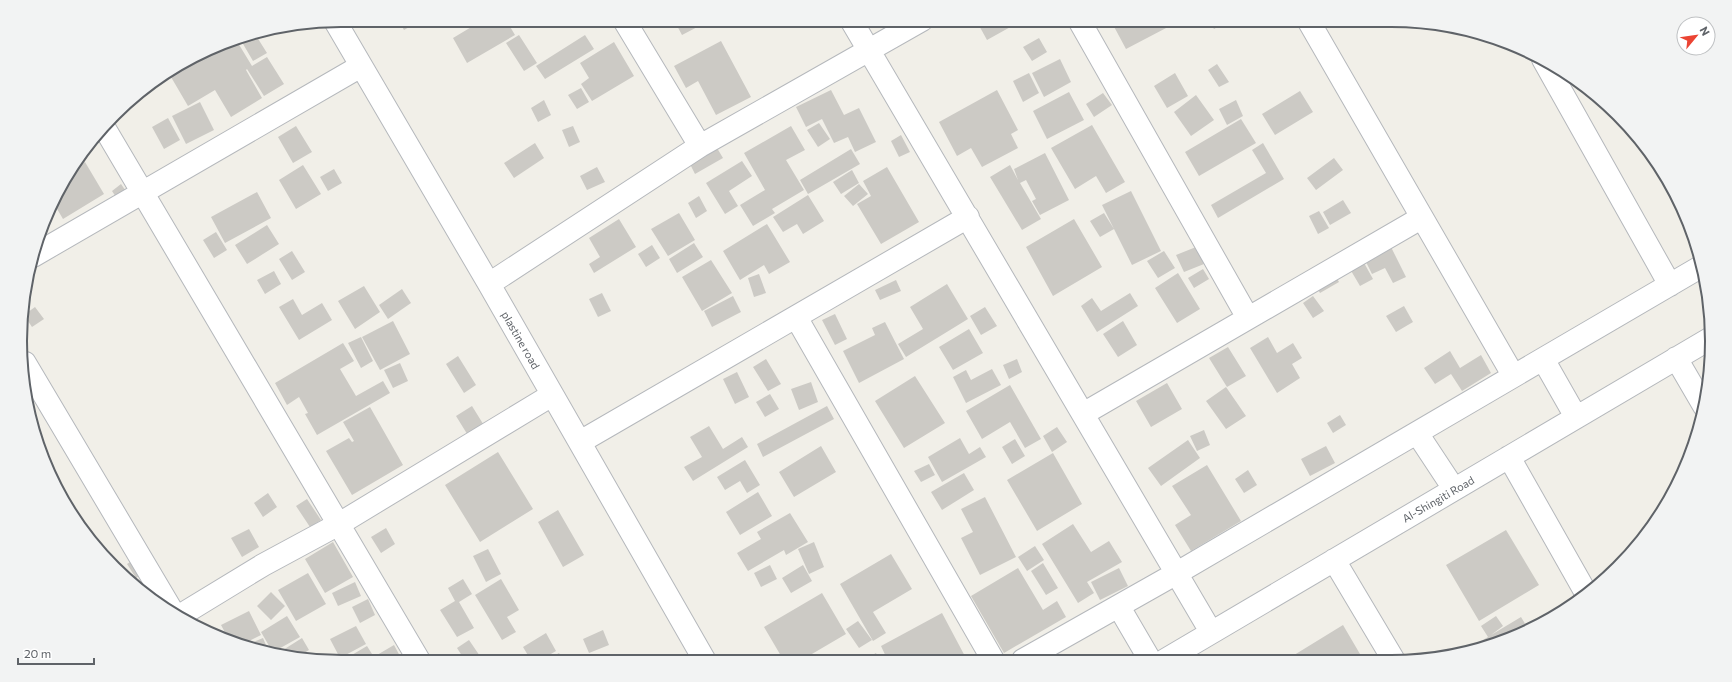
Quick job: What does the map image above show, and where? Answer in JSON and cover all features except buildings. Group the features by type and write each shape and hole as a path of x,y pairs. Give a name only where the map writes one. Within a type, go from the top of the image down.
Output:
{"street":[{"name":"plastine road","path":"339,27 489,284 702,655"},
{"path":"628,27 700,146"},
{"path":"855,27 1211,632"},
{"path":"489,284 700,146 910,27"},
{"path":"1084,27 1248,318"},
{"path":"1312,27 1513,376"},
{"path":"40,252 361,66"},
{"path":"1549,70 1670,285"},
{"path":"107,132 416,655"},
{"path":"580,442 968,217"},
{"path":"1084,414 1421,218"},
{"path":"1033,655 1119,607 1696,269"},
{"path":"796,317 990,655"},
{"name":"Al-Shingiti Road","path":"1176,655 1211,632 1705,341"},
{"path":"1676,358 1700,398"},
{"path":"1543,359 1576,417"},
{"path":"29,369 167,602"},
{"path":"184,613 263,565 339,524 552,394"},
{"path":"1417,433 1454,489"},
{"path":"1509,457 1584,589"},
{"path":"1334,560 1391,655"},
{"path":"1119,607 1147,655"}]}
